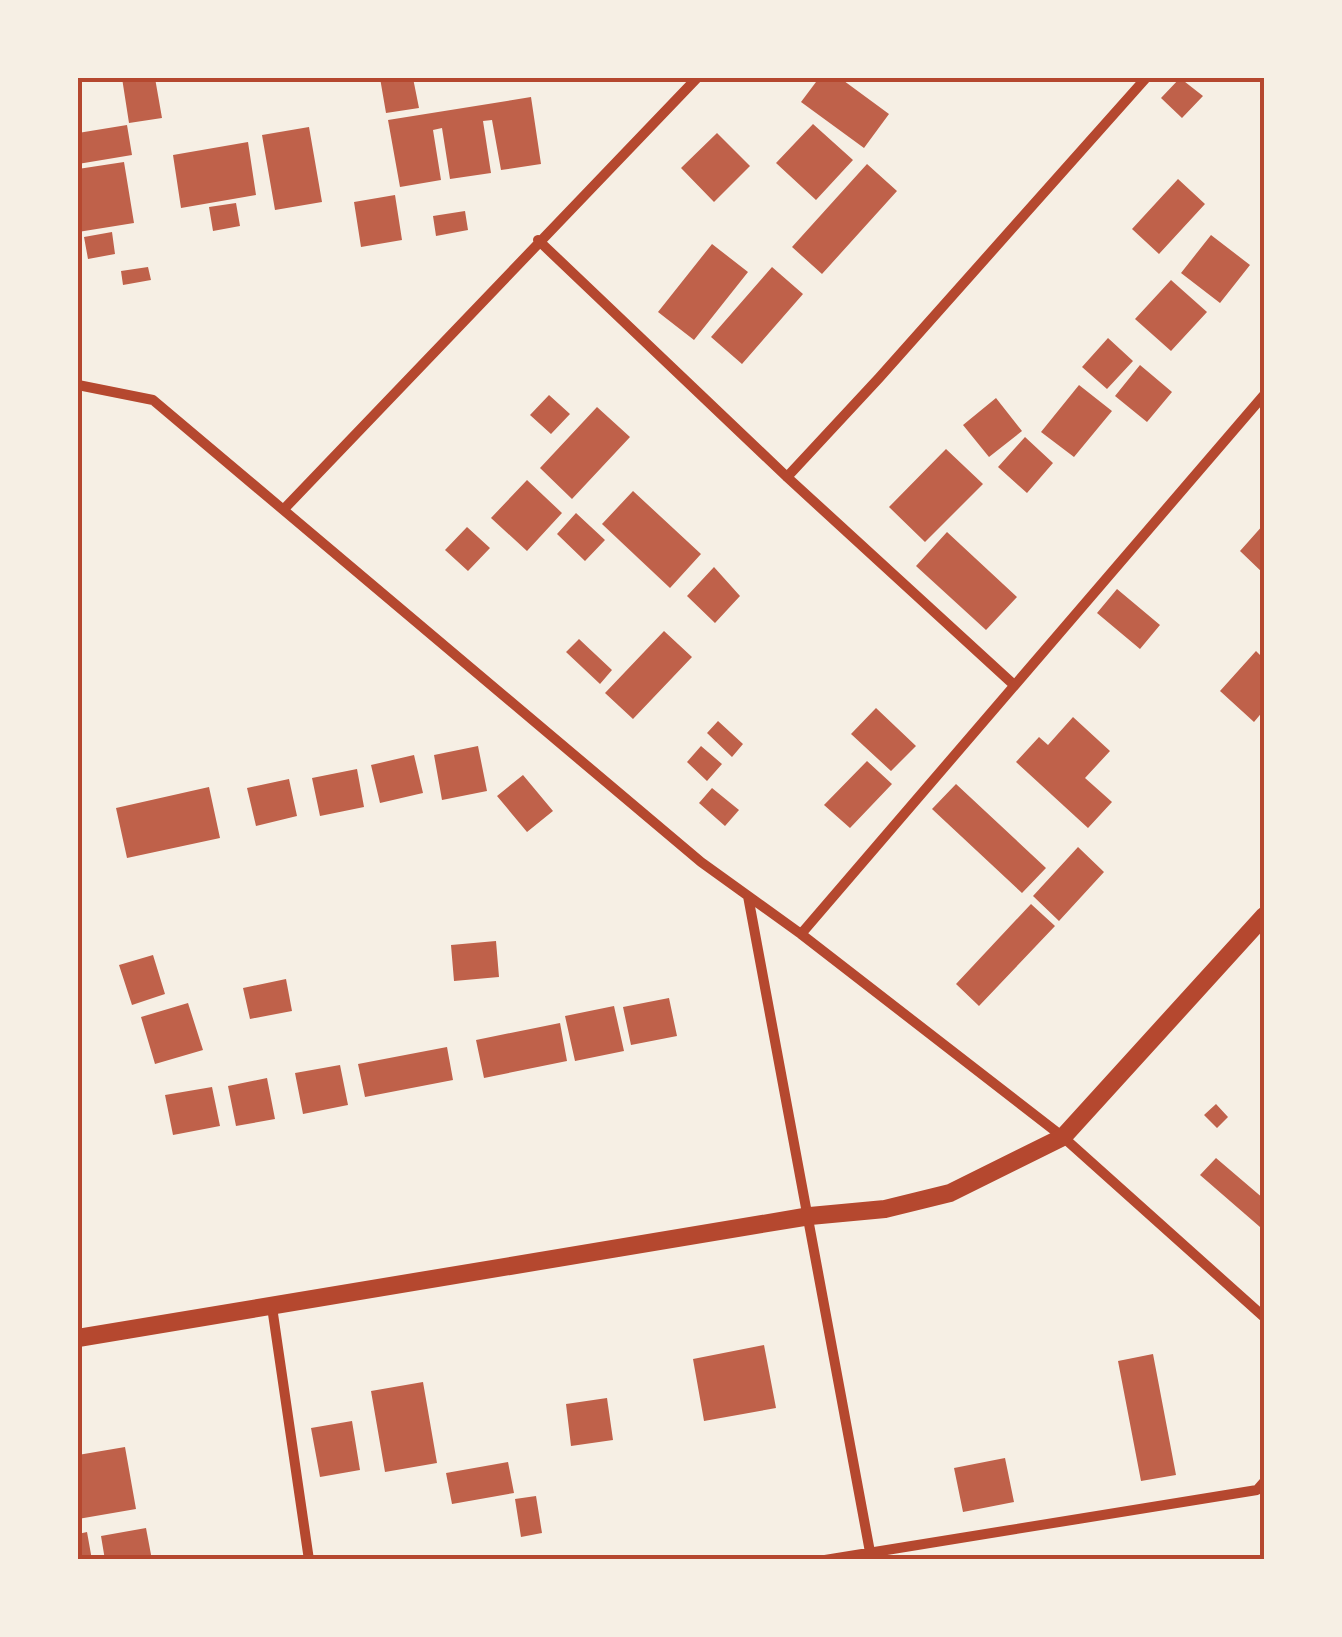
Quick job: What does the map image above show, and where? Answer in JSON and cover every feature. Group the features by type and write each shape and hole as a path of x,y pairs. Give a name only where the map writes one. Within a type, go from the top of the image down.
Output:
{"street":[{"path":"285,508 697,78"},
{"path":"786,477 1146,78"},
{"path":"538,240 786,477 1013,684"},
{"path":"78,385 153,400 700,862 801,934 1063,1138 1264,1317"},
{"path":"801,934 1264,396"},
{"path":"748,896 870,1552"},
{"path":"78,1338 810,1216 885,1209 950,1193 1063,1138 1264,916"},
{"path":"272,1307 309,1560"},
{"path":"825,1560 1257,1490 1264,1482"}],"building":[{"path":"122,78 155,78 162,118 129,123"},
{"path":"380,78 413,78 419,108 386,113"},
{"path":"819,78 840,78 889,114 864,148 801,102"},
{"path":"1180,78 1203,96 1182,118 1161,98"},
{"path":"531,97 541,164 501,170 492,120 483,121 491,173 450,179 442,128 433,130 441,180 400,187 388,120"},
{"path":"813,124 853,160 816,200 776,163"},
{"path":"127,125 132,155 78,164 78,133"},
{"path":"309,127 322,202 275,210 262,135"},
{"path":"717,133 750,166 714,202 681,168"},
{"path":"248,142 256,195 181,208 173,155"},
{"path":"124,162 134,223 78,232 78,169"},
{"path":"867,164 897,191 822,274 792,247"},
{"path":"1178,179 1205,204 1159,254 1132,229"},
{"path":"395,195 402,240 361,247 354,202"},
{"path":"236,203 240,226 213,231 209,207"},
{"path":"465,211 468,230 436,236 433,216"},
{"path":"112,232 115,254 88,259 84,237"},
{"path":"1211,235 1250,265 1220,303 1181,273"},
{"path":"712,244 748,272 694,340 658,312"},
{"path":"148,267 151,280 123,285 121,271"},
{"path":"772,267 803,294 742,364 711,337"},
{"path":"1171,280 1207,312 1171,351 1135,319"},
{"path":"1108,338 1133,361 1107,389 1082,367"},
{"path":"1140,365 1172,392 1147,422 1115,396"},
{"path":"1079,385 1112,411 1074,457 1041,432"},
{"path":"549,395 570,414 551,434 530,415"},
{"path":"996,398 1022,431 989,457 963,425"},
{"path":"597,407 630,437 572,499 540,468"},
{"path":"1025,437 1053,463 1027,493 998,467"},
{"path":"946,449 983,484 925,542 889,507"},
{"path":"527,480 562,513 527,551 491,518"},
{"path":"633,491 701,554 670,588 602,524"},
{"path":"576,513 605,540 585,561 557,534"},
{"path":"1264,524 1264,574 1240,551"},
{"path":"467,527 490,548 468,571 445,550"},
{"path":"947,532 1017,597 986,630 916,566"},
{"path":"714,567 740,596 715,623 687,596"},
{"path":"1117,589 1160,625 1140,649 1097,613"},
{"path":"664,631 692,657 633,719 605,693"},
{"path":"579,639 612,670 600,684 566,652"},
{"path":"1256,651 1264,659 1264,710 1254,722 1220,691"},
{"path":"876,708 916,746 891,771 851,734"},
{"path":"1073,717 1110,751 1085,778 1112,802 1088,828 1016,762 1039,737 1048,745"},
{"path":"718,721 743,744 732,757 707,733"},
{"path":"478,746 487,791 442,800 434,755"},
{"path":"701,746 722,764 707,781 687,762"},
{"path":"414,755 423,793 380,803 371,765"},
{"path":"867,761 892,784 850,828 824,805"},
{"path":"357,769 364,807 320,816 312,778"},
{"path":"523,775 553,811 527,832 497,796"},
{"path":"289,779 297,816 256,826 247,788"},
{"path":"956,784 1046,868 1022,893 932,809"},
{"path":"209,787 220,838 127,858 116,808"},
{"path":"712,788 739,810 725,826 699,803"},
{"path":"1078,847 1104,872 1059,921 1033,896"},
{"path":"1031,904 1055,926 979,1006 956,984"},
{"path":"496,941 499,977 454,981 451,945"},
{"path":"153,955 165,994 132,1005 119,965"},
{"path":"286,979 292,1011 250,1019 243,988"},
{"path":"669,998 677,1036 631,1045 623,1007"},
{"path":"188,1003 203,1050 155,1064 141,1017"},
{"path":"614,1006 624,1051 575,1061 565,1016"},
{"path":"560,1023 567,1061 484,1078 476,1040"},
{"path":"447,1047 453,1080 365,1097 358,1064"},
{"path":"340,1065 348,1105 303,1114 295,1073"},
{"path":"267,1078 275,1119 236,1126 228,1086"},
{"path":"212,1087 220,1126 173,1135 165,1095"},
{"path":"1216,1104 1228,1117 1217,1128 1204,1115"},
{"path":"1216,1158 1264,1199 1264,1223 1260,1227 1200,1175"},
{"path":"764,1345 776,1408 704,1421 693,1359"},
{"path":"1153,1354 1176,1475 1141,1481 1118,1361"},
{"path":"423,1382 437,1463 385,1472 371,1391"},
{"path":"607,1398 613,1440 571,1446 566,1404"},
{"path":"352,1421 360,1470 320,1477 311,1428"},
{"path":"125,1447 136,1509 78,1519 78,1455"},
{"path":"1005,1458 1014,1502 963,1512 954,1468"},
{"path":"508,1462 514,1493 452,1504 446,1473"},
{"path":"536,1496 542,1533 521,1537 515,1499"},
{"path":"146,1528 152,1560 105,1560 101,1536"},
{"path":"87,1532 92,1560 78,1560 78,1534"}]}
